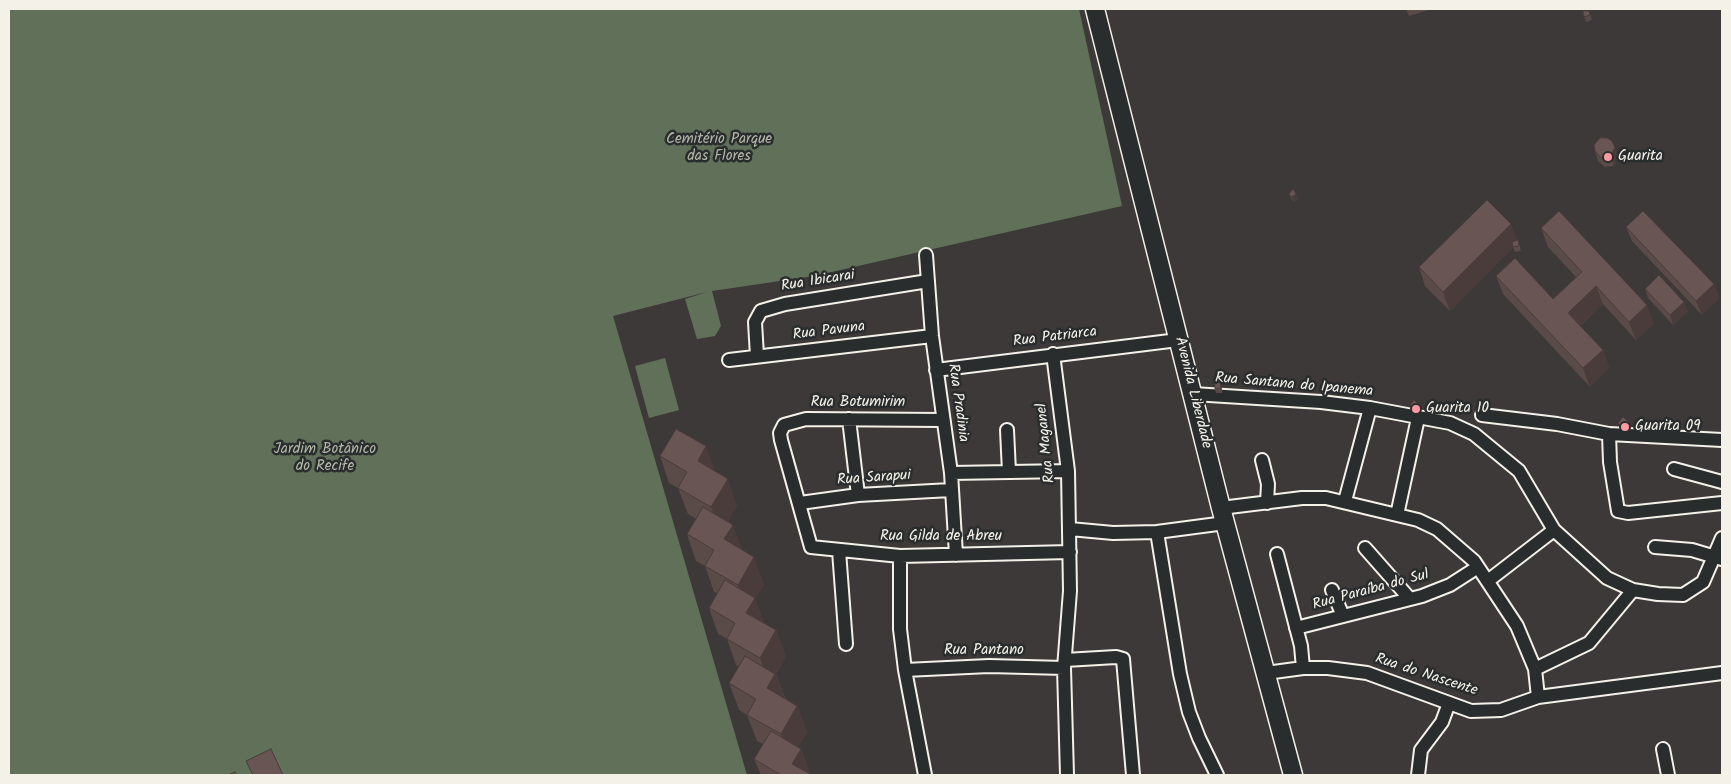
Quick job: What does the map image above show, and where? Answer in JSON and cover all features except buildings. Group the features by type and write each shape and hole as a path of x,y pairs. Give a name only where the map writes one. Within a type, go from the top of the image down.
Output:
{"main road":[{"name":"Avenida Liberdade","path":"1096,9 1223,516 1293,775"}],"street":[{"name":"Rua Pradinia","path":"926,255 932,336 942,420 951,473 956,555"},
{"name":"Rua Ibicarai","path":"757,356 755,322 761,310 784,304 928,281"},
{"name":"Rua Pavuna","path":"729,360 932,336"},
{"name":"Rua Patriarca","path":"936,370 1052,354 1178,340"},
{"name":"Rua Maganel","path":"1052,354 1068,472 1070,552 1065,664 1067,775"},
{"name":"Rua Santana do Ipanema","path":"1193,394 1321,402 1370,408 1450,423 1474,434 1519,471 1554,530 1607,578 1633,590 1658,594 1682,594 1703,582 1718,558 1722,538"},
{"path":"1344,501 1370,408"},
{"path":"1482,415 1557,424 1609,434 1722,440"},
{"path":"1397,515 1418,418"},
{"name":"Rua Botumirim","path":"800,503 780,433 784,425 806,419 942,420"},
{"path":"849,419 858,496"},
{"path":"1007,430 1009,472"},
{"path":"1609,434 1610,462 1618,510 1628,513 1722,504"},
{"path":"1262,460 1268,484 1267,503"},
{"path":"1674,469 1722,482"},
{"path":"951,473 1068,472"},
{"name":"Rua Sarapui","path":"800,503 858,496 951,490"},
{"path":"1070,529 1113,533 1156,532 1267,503 1302,498 1344,501 1418,520 1437,529 1457,545 1489,580 1517,626 1535,669 1538,697"},
{"name":"Rua Gilda de Abreu","path":"800,503 812,547 900,556 1070,552"},
{"path":"1489,580 1554,530"},
{"path":"1156,532 1180,674 1189,712 1198,738 1217,775"},
{"path":"1655,547 1692,550 1718,558"},
{"path":"1365,548 1410,599"},
{"path":"839,551 846,644"},
{"path":"1277,554 1296,628 1303,668"},
{"path":"900,556 900,629 905,670 925,775"},
{"name":"Rua Paraíba do Sul","path":"1296,628 1410,599 1450,585 1478,567"},
{"path":"1332,590 1342,616"},
{"path":"1535,669 1589,643 1633,590"},
{"name":"Rua Pantano","path":"905,670 1065,664 1120,657 1124,663 1125,671 1133,775"},
{"name":"Rua do Nascente","path":"1266,673 1303,668 1328,668 1367,673 1471,711 1501,710 1538,697 1722,673"},
{"path":"1418,775 1421,750 1442,722 1449,703"},
{"path":"1664,749 1668,775"}],"green space":[{"name":"Jardim Botânico do Recife","path":"9,9 1079,9 1122,206 814,276 712,291 721,326 715,336 697,339 685,299 707,292 613,316 747,775 9,775"},
{"path":"665,358 679,410 649,418 635,366"}],"place":[{"name":"Guarita","path":"1608,157"},
{"name":"Guarita 10","path":"1416,409"},
{"name":"Guarita 09","path":"1625,427"}],"park label":[{"name":"Cemitério Parque das Flores","path":"719,148"}]}
